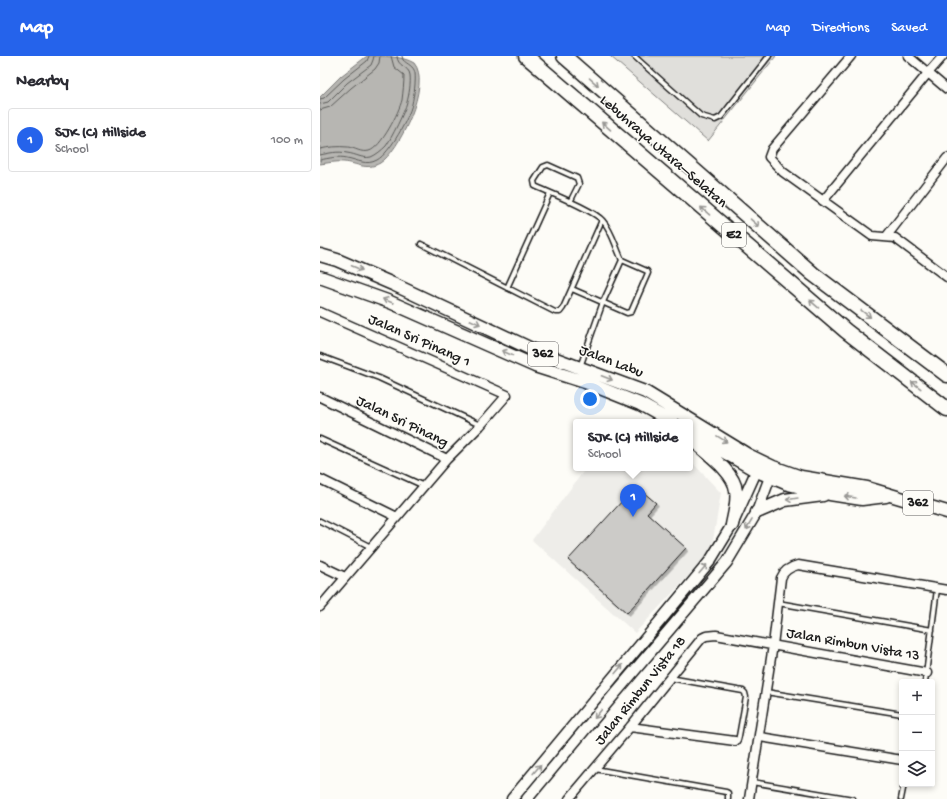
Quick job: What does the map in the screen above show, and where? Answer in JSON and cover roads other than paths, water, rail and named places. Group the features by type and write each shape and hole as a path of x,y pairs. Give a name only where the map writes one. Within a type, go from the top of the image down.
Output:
{"highway":[{"name":"Lebuhraya Utara–Selatan","path":"526,56 846,331 947,409"},
{"name":"Lebuhraya Utara–Selatan","path":"564,56 813,274 947,375"}],"main road":[{"name":"Jalan Labu","path":"320,255 337,260 395,285 540,353 645,392 687,419"},
{"name":"Jalan Labu","path":"320,277 390,302 535,366 585,382 640,404 667,419"},
{"name":"Jalan Labu","path":"693,423 759,466"},
{"name":"Jalan Labu","path":"693,433 772,472 788,484 830,494 862,499 889,495"},
{"path":"693,441 727,471 734,482 737,499 732,525"},
{"name":"Jalan Labu","path":"772,472 867,488 947,512"},
{"path":"757,512 785,500 830,494"}],"street":[{"path":"850,56 772,148 769,157 783,172 872,236 895,238 947,277"},
{"path":"908,56 947,88"},
{"path":"823,201 943,56"},
{"path":"886,237 947,158"},
{"name":"Jalan Sri Pinang 1","path":"320,312 507,395 480,426"},
{"name":"Jalan Sri Pinang","path":"320,397 447,459 320,606"},
{"path":"447,459 480,426"},
{"path":"512,799 710,561 732,525 759,466"},
{"path":"528,799 727,562 757,512 772,472"},
{"path":"320,479 397,517"},
{"path":"320,565 345,577"},
{"path":"750,799 774,645 781,578 786,569 798,565 947,590"},
{"path":"650,632 661,640"},
{"name":"Jalan Rimbun Vista 18","path":"569,799 702,638 716,635 774,645"},
{"name":"Jalan Rimbun Vista 13","path":"774,645 927,673"},
{"path":"630,727 735,741"},
{"path":"760,737 899,760"}],"lane":[{"path":"634,56 701,116 715,120 721,117 768,56"},
{"path":"570,202 579,184 577,178 548,164 543,167 534,183 535,186 598,216 606,224 622,260 647,271 648,276 632,312 630,313 626,313 572,289"},
{"path":"507,288 550,193"},
{"path":"421,244 554,312 560,312 572,289 602,220"},
{"path":"580,367 603,302 622,260"},
{"path":"320,356 379,378 480,426"},
{"path":"320,439 424,486"},
{"path":"320,521 371,547"},
{"path":"926,679 937,589"},
{"path":"778,603 932,630"},
{"path":"670,678 743,691 746,696 739,736 738,740 735,741"},
{"path":"766,692 899,714"},
{"path":"595,769 726,792 728,793 728,799"},
{"path":"752,782 853,799"},
{"path":"901,799 903,787"}],"water":[{"path":"367,56 386,56 404,59 414,63 418,73 419,86 411,116 396,146 380,163 370,166 341,162 320,164 320,97 341,76"}],"place":[{"name":"SJK (C) Hillside","path":"633,517"}]}
